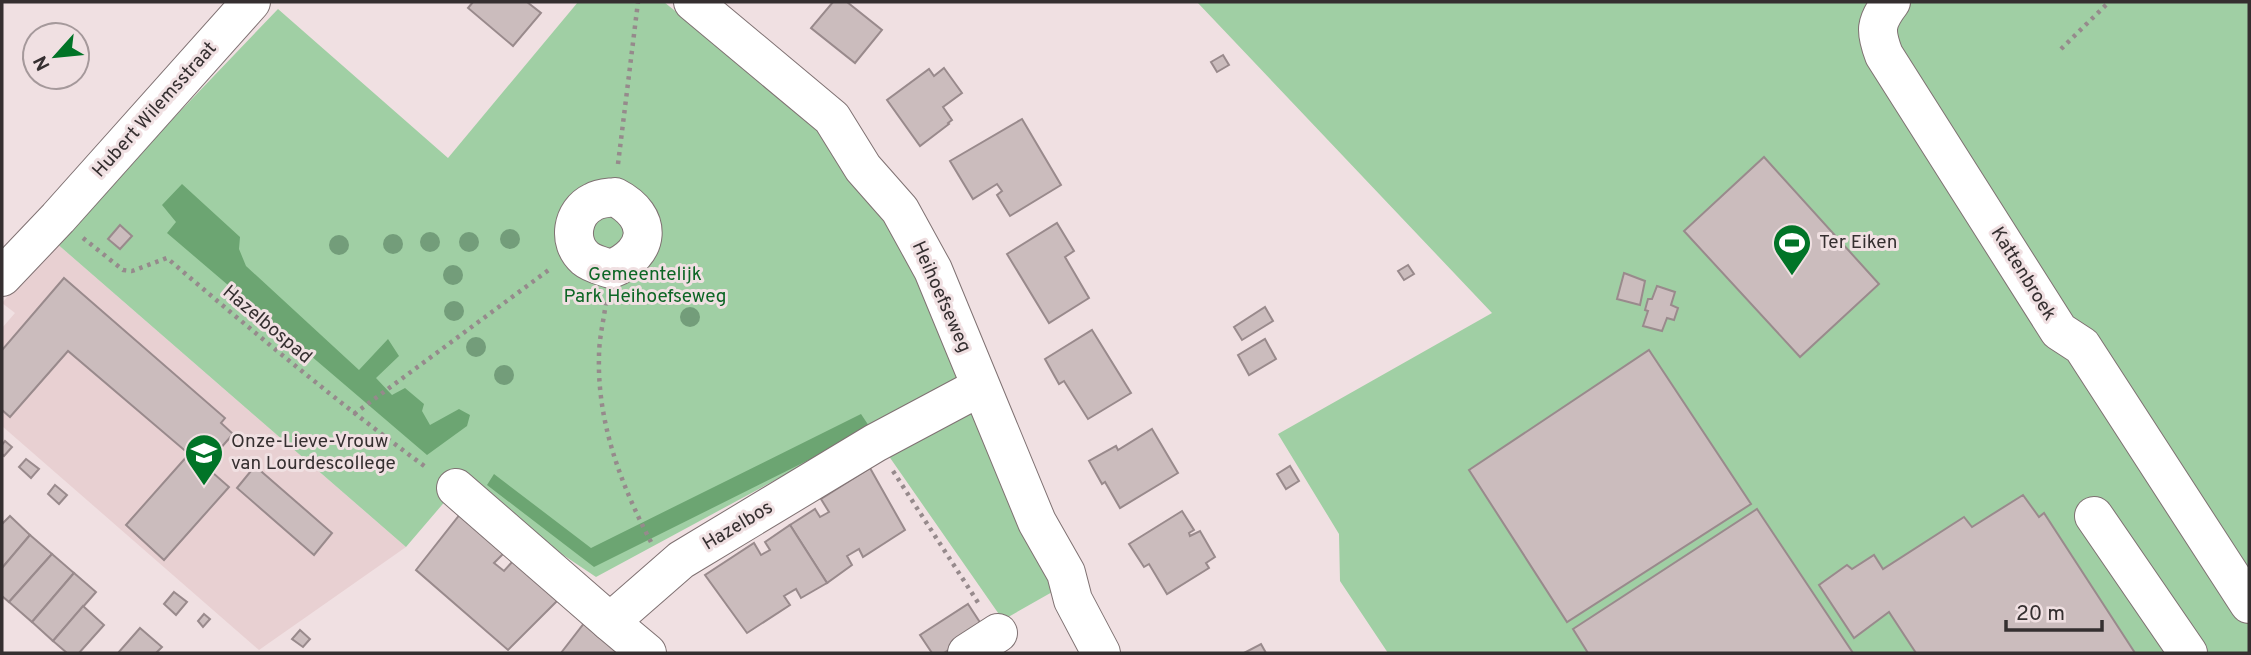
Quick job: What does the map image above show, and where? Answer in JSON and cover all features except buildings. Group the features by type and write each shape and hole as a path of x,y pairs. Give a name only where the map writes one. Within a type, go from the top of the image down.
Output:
{"street":[{"name":"Hubert Wilemsstraat","path":"2,277 251,2"},
{"name":"Heihoefseweg","path":"694,2 832,118 863,167 900,210 927,258 964,396 1066,573 1073,600 1101,653"},
{"name":"Kattenbroek","path":"1891,2 1883,13 1876,35 1884,55 2059,331 2082,346 2249,604"},
{"path":"615,197 633,208 639,217 642,240 630,259 611,269 587,260 578,248 573,230 582,209 601,198 615,197"},
{"name":"Hazelbos","path":"610,622 681,560 875,443 964,396"},
{"path":"456,488 647,653"},
{"path":"2094,516 2188,653"}],"path":[{"path":"615,197 638,2"},
{"path":"2061,49 2109,2"},
{"name":"Hazelbospad","path":"58,218 123,270 132,271 167,258 354,414 456,488"},
{"path":"354,414 578,248"},
{"path":"611,269 599,356 604,420 628,498 657,554"},
{"path":"875,443 982,643"}],"shaded area":[{"path":"182,184 240,237 239,249 246,266 359,370 388,339 399,356 376,378 392,395 405,388 424,404 422,411 430,425 459,409 470,415 467,426 427,455 167,233 176,222 162,205"},
{"name":"Onze-Lieve-Vrouw van Lourdescollege","path":"55,242 406,547 259,650 2,426 2,328 15,313 2,303"},
{"path":"861,414 871,429 594,567 487,485 494,474 591,548"}],"green space":[{"name":"Gemeentelijk Park Heihoefseweg","path":"578,2 664,2 777,93 825,126 891,210 1061,587 1003,620 870,429 596,577 459,485 406,547 55,242 278,9 448,158"},
{"path":"1197,2 2249,2 2249,653 1388,653 1340,581 1339,534 1278,434 1492,313"}],"place":[{"name":"Ter Eiken","path":"1792,277"},
{"name":"Onze-Lieve-Vrouw van Lourdescollege","path":"204,487"}]}
